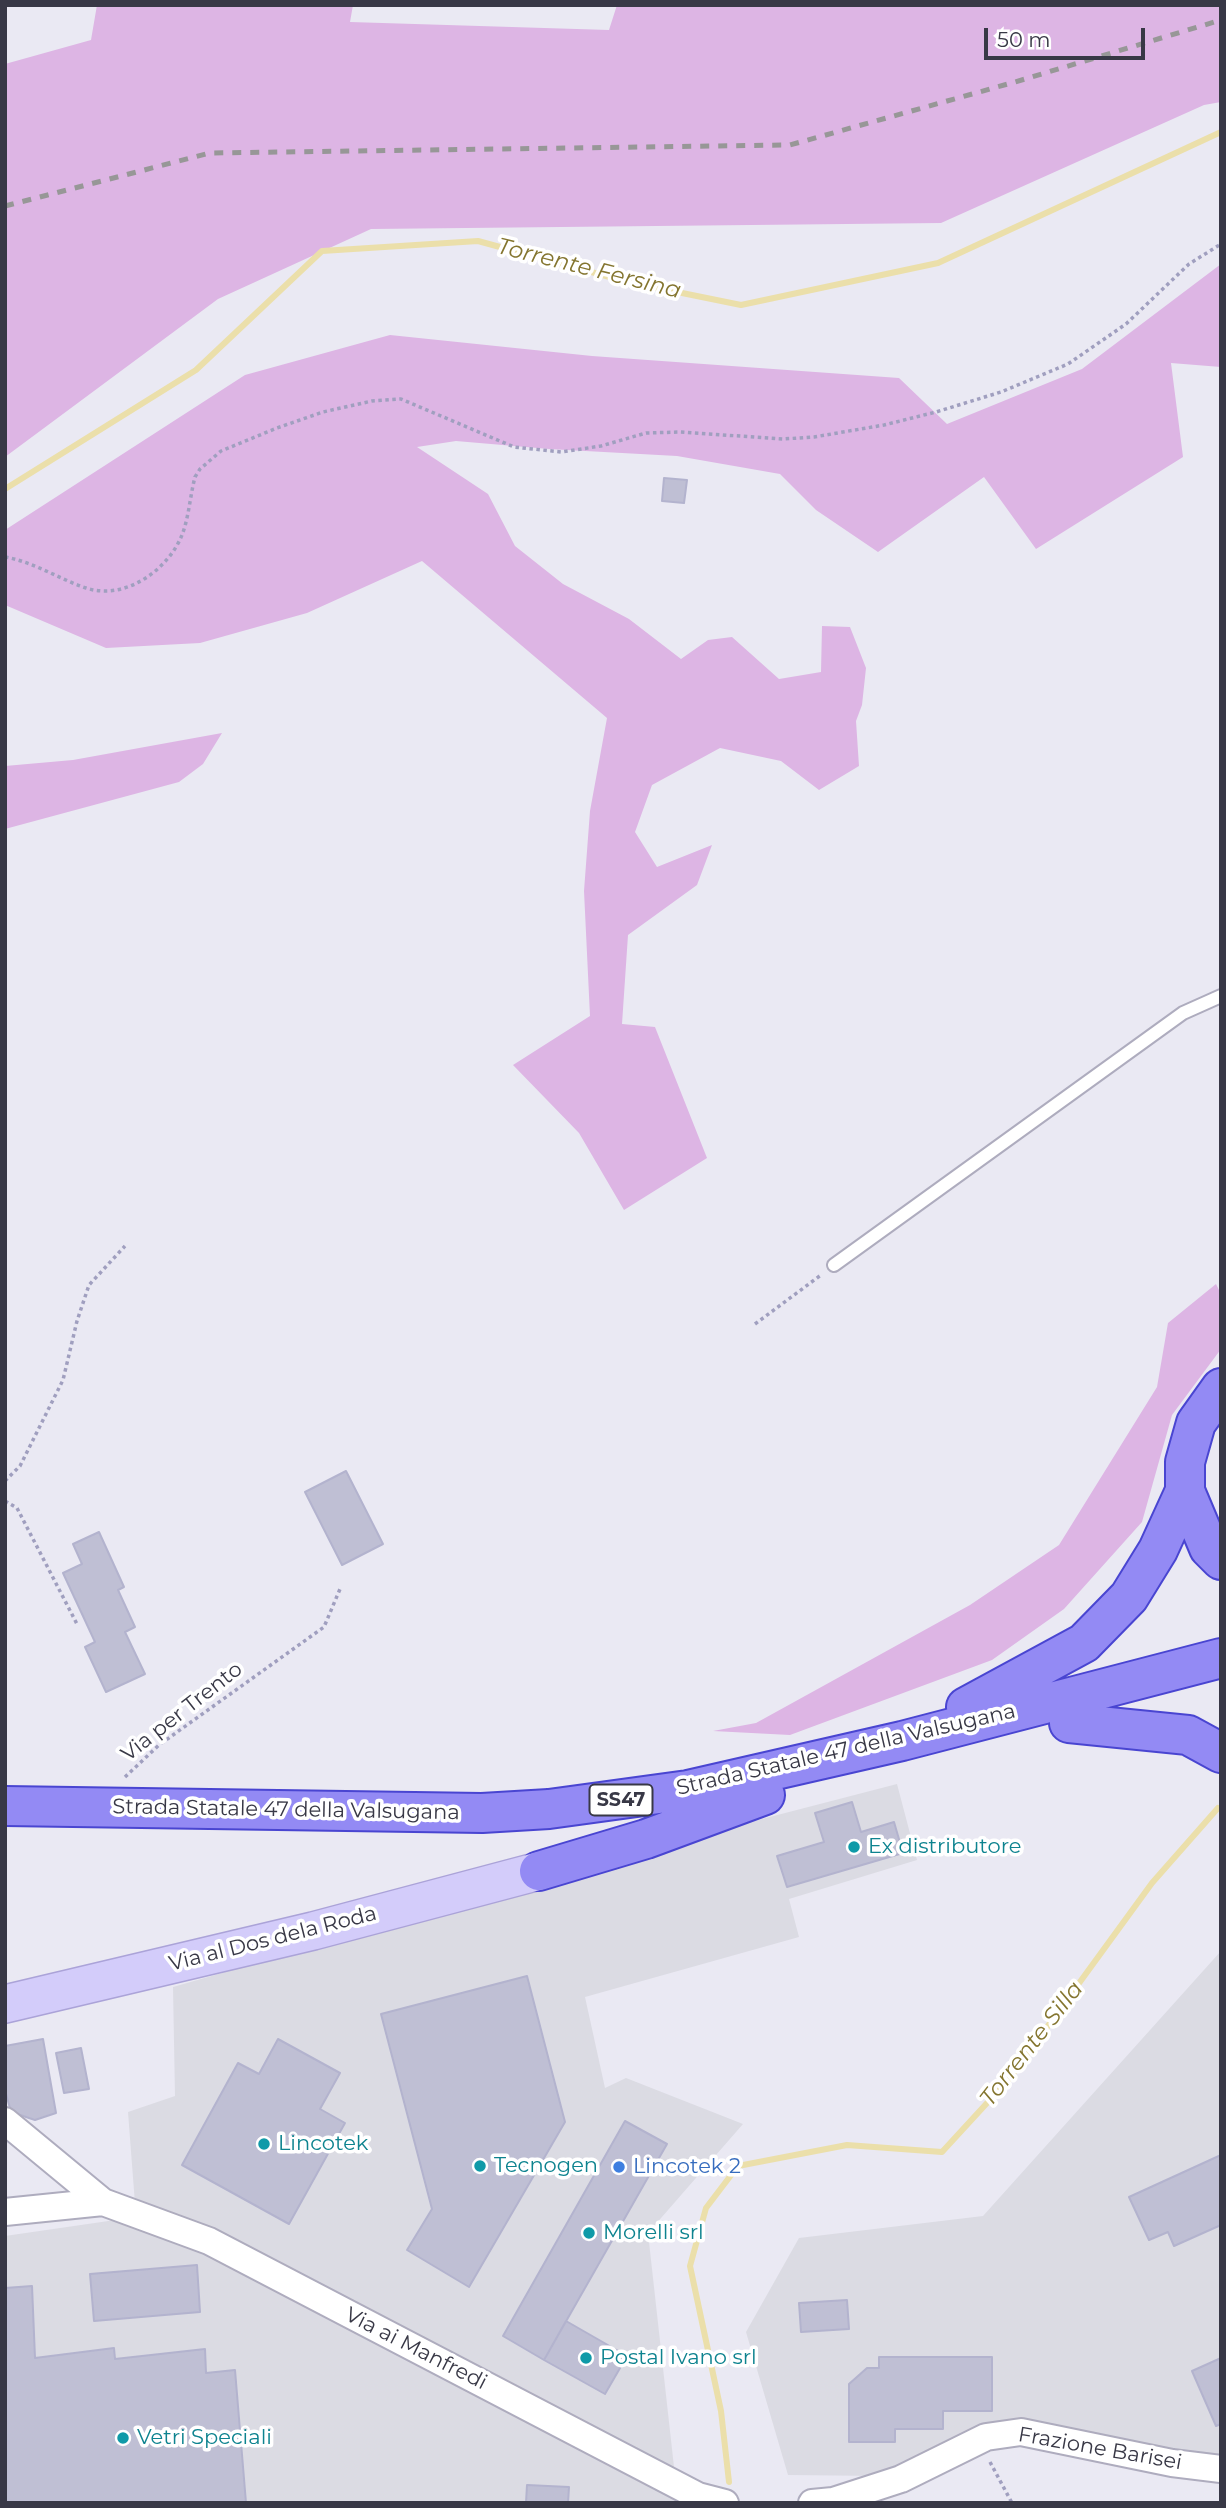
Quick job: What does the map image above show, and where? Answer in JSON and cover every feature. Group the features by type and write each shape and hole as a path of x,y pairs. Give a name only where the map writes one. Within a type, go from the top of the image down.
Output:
{"highway":[{"path":"1221,1388 1196,1423 1185,1462 1185,1491 1209,1548 1221,1560"},
{"path":"902,1741 1084,1643 1129,1597 1158,1550 1185,1491"},
{"name":"Strada Statale 47 della Valsugana","path":"5,1806 482,1813 549,1809 688,1790 902,1741 1221,1658"},
{"name":"Strada Statale 47 della Valsugana","path":"5,1823 477,1833 610,1824 765,1795 1069,1723 1221,1682"},
{"path":"1069,1723 1188,1735 1221,1753"},
{"path":"539,1871 646,1839 765,1795"}],"main road":[{"name":"Via al Dos dela Roda","path":"5,2004 313,1931 539,1871"}],"street":[{"name":"Via ai Manfredi","path":"5,2121 103,2202 209,2241 716,2501"},
{"name":"Via ai Manfredi","path":"5,2212 103,2202"},
{"name":"Frazione Barisei","path":"980,2439 1021,2432 1172,2463 1221,2469"},
{"path":"812,2503 833,2501 901,2479 980,2439"}],"lane":[{"path":"834,1265 1184,1013 1221,996"}],"path":[{"path":"5,557 37,567 87,589 120,590 146,579 172,552 182,536 195,477 200,468 222,451 277,428 323,412 372,401 401,399 514,447 561,452 601,446 646,433 814,438 936,412 1001,392 1068,364 1126,324 1189,264 1221,244"},
{"path":"5,1481 20,1466 63,1381 76,1321 89,1285 125,1246"},
{"path":"755,1324 834,1265"},
{"path":"5,1501 17,1508 78,1626"},
{"name":"Via per Trento","path":"122,1779 159,1745 324,1627 340,1589"},
{"path":"980,2439 994,2472 1013,2503"}],"shaded area":[{"path":"97,5 353,5 350,22 609,30 617,5 1221,5 1221,102 1204,105 941,223 371,229 218,299 5,457 5,64 91,40"},
{"path":"1221,264 1221,367 1171,363 1183,457 1036,549 984,477 878,552 816,510 780,474 677,456 456,441 417,447 488,494 515,546 563,584 629,619 681,659 708,640 732,637 779,679 821,672 822,626 850,627 866,668 862,705 856,721 859,766 819,790 781,761 720,748 652,785 635,832 657,867 712,845 697,885 628,935 622,1024 655,1027 707,1158 624,1210 579,1133 513,1065 590,1016 584,891 590,811 607,718 422,561 307,613 200,643 106,648 5,605 5,530 245,375 390,335 592,356 899,378 947,424 1082,369"},
{"path":"222,733 203,764 179,782 5,829 5,766 73,760"},
{"path":"1216,1284 1221,1294 1221,1349 1172,1415 1142,1522 1064,1609 992,1660 790,1735 713,1731 756,1723 970,1605 1059,1545 1157,1387 1168,1323"},
{"path":"897,1784 917,1860 789,1899 799,1937 585,1997 605,2088 626,2078 743,2124 648,2233 678,2503 5,2503 5,2236 136,2217 128,2112 175,2096 173,1987 762,1819"},
{"path":"1221,1951 1221,2456 991,2426 881,2476 788,2475 746,2332 799,2238 983,2216"}],"building":[{"path":"664,478 687,480 684,503 662,501"},
{"path":"346,1471 383,1544 342,1565 305,1492"},
{"path":"99,1532 124,1587 118,1590 135,1627 125,1632 145,1674 106,1692 85,1647 95,1642 63,1573 82,1564 73,1544"},
{"name":"Ex distributore","path":"852,1802 861,1832 894,1822 903,1853 787,1887 777,1856 824,1842 815,1813"},
{"name":"Tecnogen","path":"527,1976 565,2122 469,2287 407,2250 432,2209 381,2014"},
{"path":"43,2039 56,2113 35,2120 11,2112 5,2090 5,2046"},
{"name":"Lincotek","path":"278,2039 340,2073 320,2109 345,2123 289,2224 182,2165 238,2063 259,2074"},
{"path":"81,2048 89,2089 64,2093 56,2053"},
{"name":"Morelli srl","path":"625,2121 667,2144 544,2360 503,2336"},
{"path":"1221,2155 1221,2225 1174,2246 1168,2232 1149,2240 1129,2197"},
{"path":"197,2265 200,2312 94,2321 90,2274"},
{"name":"Vetri Speciali","path":"32,2286 35,2358 114,2348 115,2359 205,2349 206,2373 235,2370 246,2503 5,2503 5,2288"},
{"path":"847,2300 849,2329 801,2332 799,2303"},
{"name":"Postal Ivano srl","path":"566,2321 627,2356 605,2394 544,2360"},
{"path":"879,2357 992,2357 992,2411 943,2411 943,2429 895,2429 895,2442 849,2442 849,2384 867,2368 879,2368"},
{"path":"1221,2358 1221,2424 1216,2426 1192,2371"},
{"path":"527,2485 569,2487 568,2503 526,2503"}],"waterway":[{"name":"Torrente Fersina","path":"5,489 196,370 322,251 478,241 628,282 741,305 938,263 1221,132"},
{"name":"Torrente Silla","path":"729,2482 721,2411 690,2266 706,2208 738,2166 847,2145 942,2152 1010,2078 1152,1883 1218,1808"}],"railway":[{"path":"5,206 210,153 790,145 1015,82 1221,20"}],"place":[{"name":"Ex distributore","path":"854,1847"},
{"name":"Lincotek","path":"264,2144"},
{"name":"Tecnogen","path":"480,2166"},
{"name":"Lincotek 2","path":"619,2167"},
{"name":"Morelli srl","path":"589,2233"},
{"name":"Postal Ivano srl","path":"586,2358"},
{"name":"Vetri Speciali","path":"123,2438"}]}
